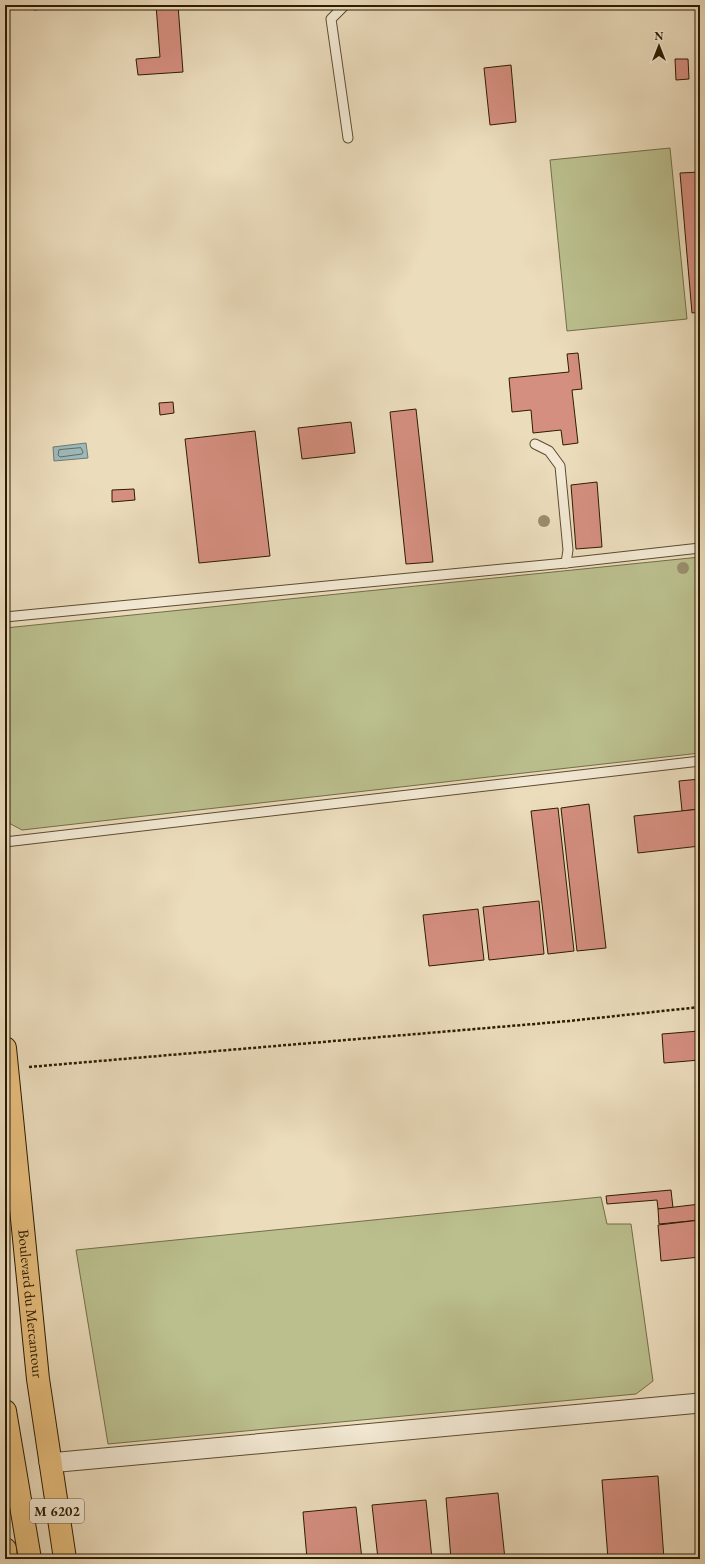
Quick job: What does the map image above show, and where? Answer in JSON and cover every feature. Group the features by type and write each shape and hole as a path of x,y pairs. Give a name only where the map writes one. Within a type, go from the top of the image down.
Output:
{"main road":[{"name":"Boulevard du Mercantour","path":"6,1059 38,1379 64,1559"},
{"name":"M 6202","path":"5,1411 30,1559"},
{"path":"49,1463 77,1559"},
{"path":"5,1549 6,1559"}],"street":[{"path":"49,1463 700,1403"}],"lane":[{"path":"344,5 332,19 348,138"},
{"path":"535,444 549,451 560,466 568,550 566,563"},
{"path":"5,617 566,563 700,548"},
{"path":"5,842 700,761"}],"path":[{"path":"6,1059 569,1021 700,1007"}],"green space":[{"path":"670,148 687,319 567,331 550,160"},
{"path":"700,557 700,753 22,830 5,821 5,628"},
{"path":"601,1197 607,1224 631,1224 653,1381 636,1394 108,1444 76,1250"}],"water":[{"path":"86,443 88,458 54,461 53,447"}],"building":[{"path":"34,5 79,5 34,10"},
{"path":"156,5 178,5 183,72 138,75 136,59 160,57"},
{"path":"401,5 424,5 425,6 401,8"},
{"path":"675,59 688,59 689,79 676,80"},
{"path":"511,65 516,122 490,125 484,68"},
{"path":"700,172 700,312 692,313 680,173"},
{"path":"578,353 582,389 572,390 578,443 563,445 561,430 533,433 531,410 512,412 509,378 569,372 567,354"},
{"path":"173,402 174,413 160,415 159,403"},
{"path":"416,409 433,562 406,564 390,412"},
{"path":"351,422 355,453 302,459 298,428"},
{"path":"255,431 270,556 199,563 185,439"},
{"path":"597,482 602,547 576,549 571,485"},
{"path":"134,489 135,500 112,502 112,490"},
{"path":"700,779 700,809 682,811 679,781"},
{"path":"589,804 606,948 577,951 561,808"},
{"path":"558,808 574,951 548,954 531,811"},
{"path":"700,809 700,846 638,853 634,816"},
{"path":"539,901 544,954 489,960 483,907"},
{"path":"478,909 484,960 429,966 423,915"},
{"path":"700,1031 700,1060 664,1063 662,1034"},
{"path":"671,1190 673,1208 658,1209 657,1200 607,1204 606,1196"},
{"path":"700,1204 700,1220 659,1224 658,1209"},
{"path":"700,1220 700,1257 661,1261 658,1225"},
{"path":"658,1476 664,1559 608,1559 602,1480"},
{"path":"498,1493 505,1559 451,1559 446,1498"},
{"path":"426,1500 432,1559 378,1559 372,1505"},
{"path":"356,1507 362,1559 307,1559 303,1512"}]}
